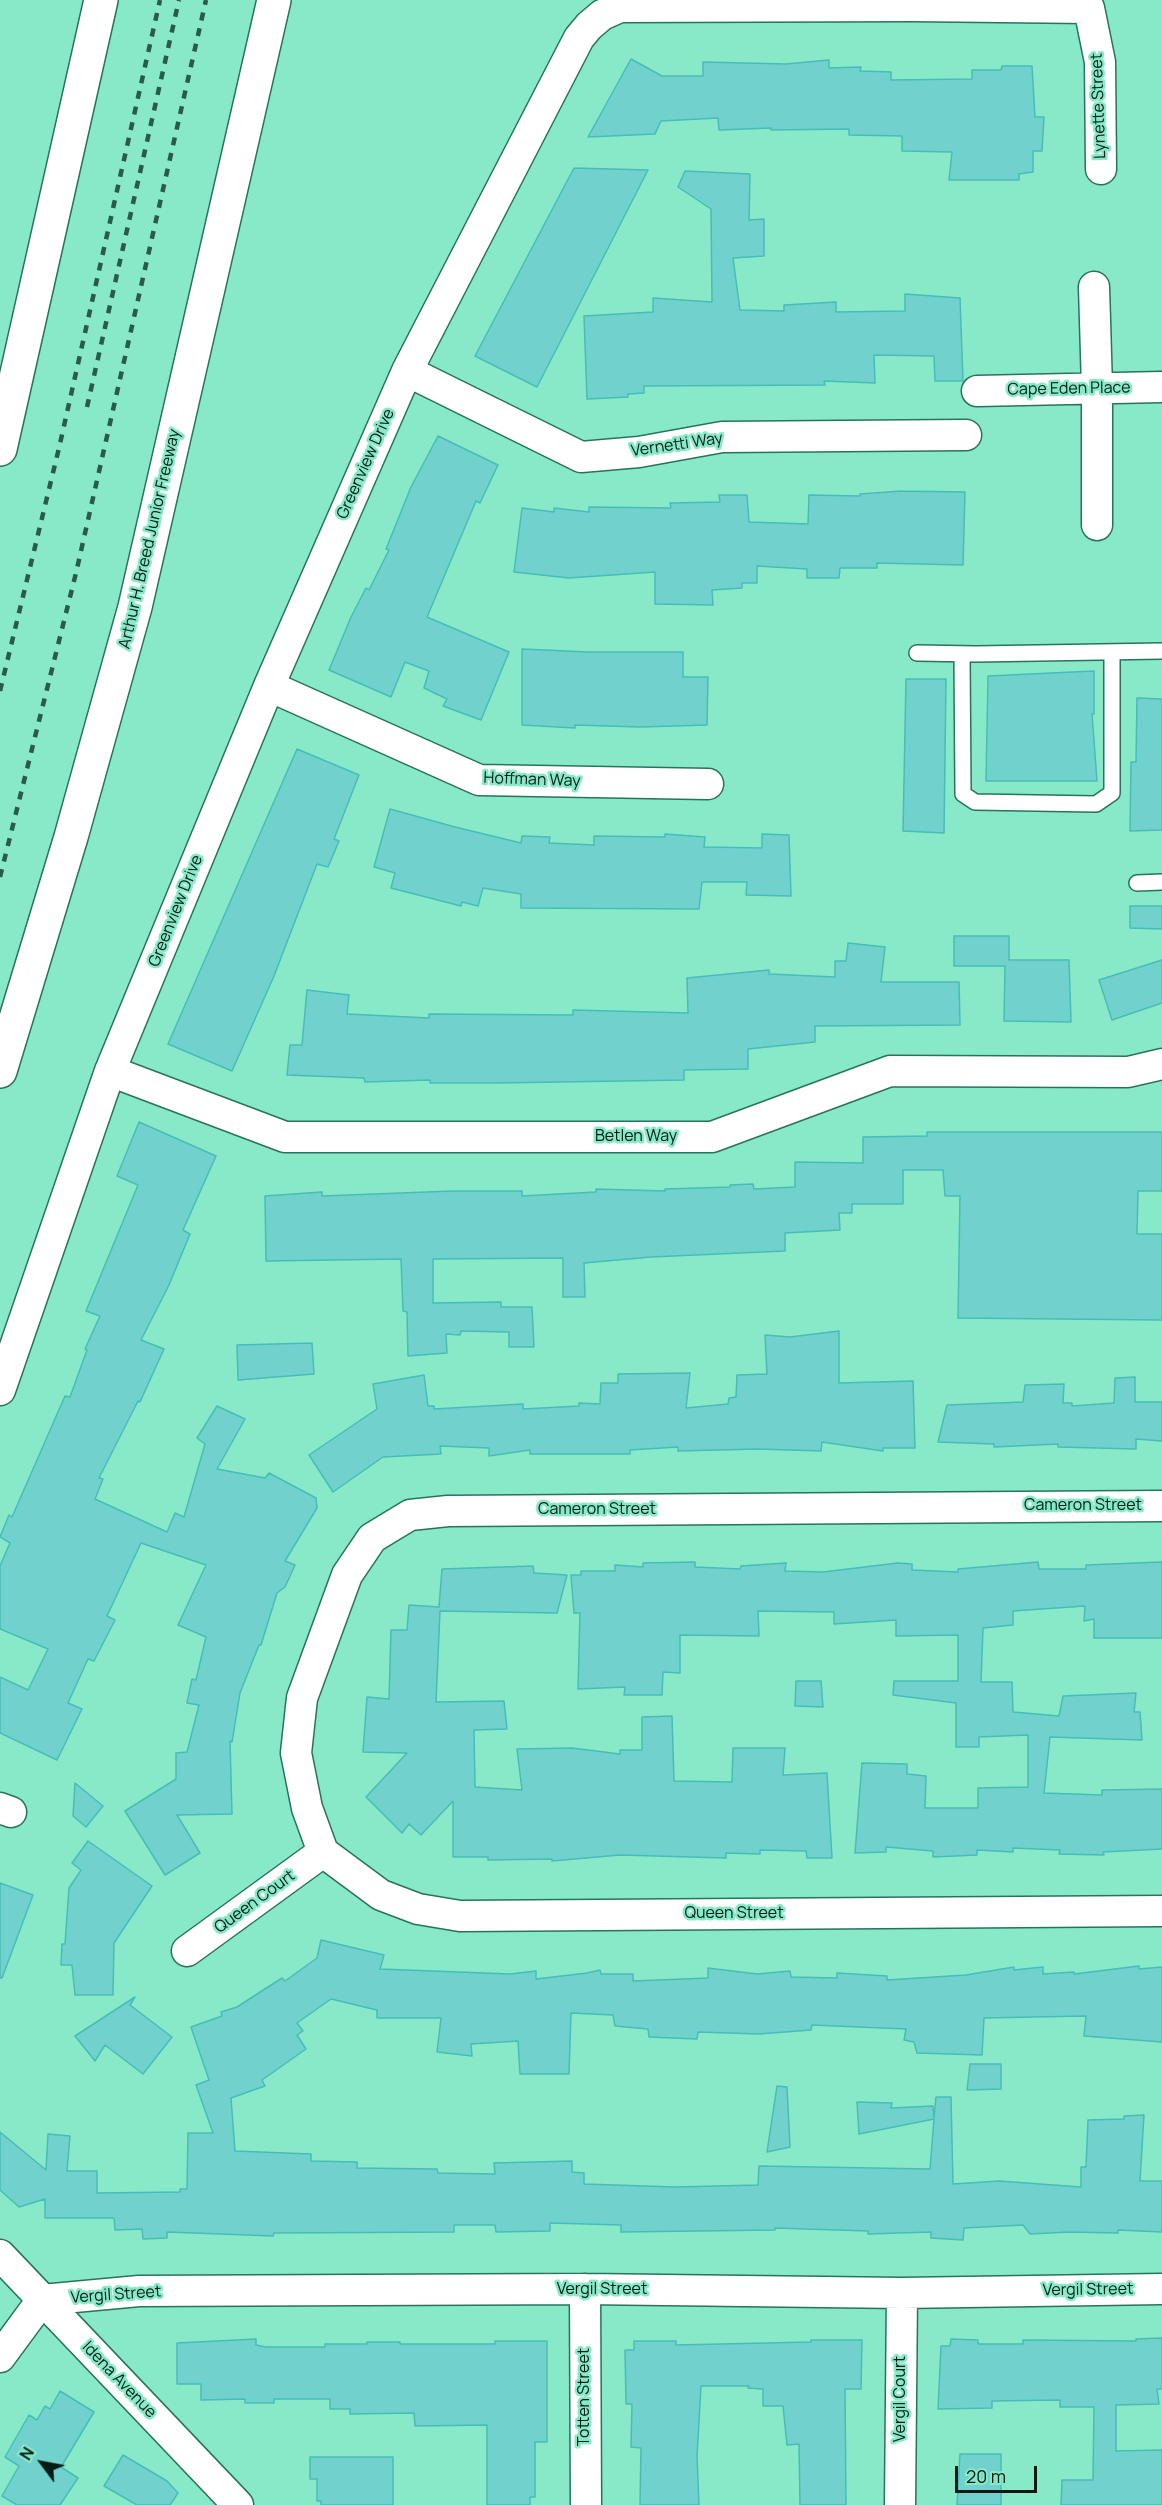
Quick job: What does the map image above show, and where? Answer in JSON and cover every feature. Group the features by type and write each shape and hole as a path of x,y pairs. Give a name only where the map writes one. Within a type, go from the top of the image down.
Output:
{"highway":[{"path":"0,448 101,0"},
{"name":"Arthur H. Breed Junior Freeway","path":"0,1071 71,837 135,607 274,0"}],"street":[{"name":"Greenview Drive","path":"0,1390 110,1071 269,686 407,371 579,38 602,15 620,7 1089,8"},
{"name":"Lynette Street","path":"1089,8 1100,62 1101,169"},
{"path":"1094,287 1097,525"},
{"name":"Vernetti Way","path":"407,371 581,457 639,452 722,437 966,435"},
{"name":"Cape Eden Place","path":"977,391 1162,387"},
{"name":"Hoffman Way","path":"269,686 479,780 708,784"},
{"name":"Betlen Way","path":"110,1071 285,1137 712,1137 890,1071 1128,1072 1162,1064"},
{"name":"Cameron Street","path":"322,1852 307,1808 296,1753 302,1698 347,1575 372,1538 410,1515 448,1511 1162,1506"},
{"name":"Queen Street","path":"322,1852 381,1895 418,1909 460,1916 1162,1911"},
{"name":"Queen Court","path":"188,1951 322,1852"},
{"name":"Idena Avenue","path":"0,2255 238,2505"},
{"name":"Vergil Street","path":"42,2300 139,2291 585,2289 902,2293 1162,2289"},
{"name":"Totten Street","path":"585,2289 586,2505"},
{"name":"Vergil Court","path":"900,2505 902,2293"},
{"path":"0,2356 42,2300"}],"lane":[{"path":"917,653 1162,651"},
{"path":"962,654 963,794 975,802 1096,804 1112,793 1112,652"},
{"path":"1137,882 1162,882"}],"building":[{"path":"631,59 662,76 703,76 703,62 786,64 829,60 829,68 861,67 860,71 891,72 891,80 972,79 972,70 1001,70 1002,66 1032,66 1035,117 1044,117 1042,151 1033,151 1033,172 1019,174 1019,180 949,180 952,152 902,151 902,136 849,135 849,129 719,130 718,118 661,121 655,134 588,137"},
{"path":"574,168 648,170 537,387 475,356"},
{"path":"685,171 750,174 749,220 764,219 764,256 733,258 740,310 784,311 784,305 836,302 836,312 905,311 905,294 960,298 963,381 935,381 934,356 874,355 875,383 824,381 825,385 644,386 644,393 628,394 628,397 587,399 584,316 653,312 653,298 712,302 711,209 678,187"},
{"path":"438,436 498,465 480,503 476,501 427,617 509,652 481,720 443,706 447,699 424,688 429,671 405,662 391,697 329,670 351,617 366,588 369,590 389,550 386,549 411,487"},
{"path":"902,491 965,492 963,565 877,563 877,568 840,568 839,578 807,578 807,569 757,566 757,583 742,583 742,588 712,590 713,605 655,604 655,572 569,578 514,572 522,508 554,512 554,508 589,512 589,507 671,508 670,503 720,502 719,495 747,495 749,522 808,524 809,495 860,496 860,494"},
{"path":"522,649 683,652 683,677 708,677 707,725 640,727 575,725 575,728 522,725"},
{"path":"1094,671 1094,714 1092,714 1097,781 986,781 988,676"},
{"path":"906,679 946,679 944,833 903,831"},
{"path":"1137,698 1162,699 1162,830 1130,831 1131,762 1136,762"},
{"path":"297,749 359,775 334,839 339,841 328,867 317,864 274,976 232,1071 168,1044"},
{"path":"390,809 521,843 522,836 550,837 549,843 594,845 594,836 665,837 665,834 705,837 704,847 762,848 762,834 789,835 791,896 746,895 747,882 702,882 699,909 521,908 521,894 483,888 478,906 462,902 461,906 391,888 395,873 374,867"},
{"path":"1130,906 1162,906 1162,929 1130,928"},
{"path":"954,936 1009,936 1009,960 1069,960 1071,1022 1004,1021 1005,966 954,966"},
{"path":"848,943 885,947 881,982 959,982 960,1025 815,1026 815,1042 748,1049 748,1069 684,1070 684,1080 430,1083 430,1080 365,1082 364,1078 287,1075 290,1045 302,1045 307,990 349,995 347,1014 429,1018 429,1014 573,1015 573,1010 688,1013 687,978 769,970 769,974 835,977 835,961 846,961"},
{"path":"1162,960 1162,1003 1112,1020 1099,980"},
{"path":"139,1122 216,1156 183,1230 190,1234 169,1285 141,1340 164,1349 140,1402 138,1401 99,1478 103,1479 95,1499 167,1532 175,1513 184,1517 205,1444 197,1438 217,1406 245,1419 217,1469 265,1478 269,1473 316,1498 317,1508 285,1561 295,1565 285,1587 277,1593 261,1645 259,1645 240,1693 232,1742 230,1741 232,1814 177,1815 200,1853 165,1875 125,1811 176,1779 176,1753 187,1752 199,1705 187,1703 192,1679 196,1680 206,1637 178,1625 206,1565 141,1543 107,1616 115,1620 94,1661 88,1659 68,1703 82,1709 57,1760 0,1733 0,1677 28,1690 48,1649 0,1629 0,1566 10,1543 0,1537 9,1515 12,1517 65,1396 70,1397 87,1350 85,1349 100,1316 86,1311 138,1185 117,1176"},
{"path":"927,1132 1162,1132 1162,1191 1138,1191 1137,1234 1162,1234 1162,1320 958,1318 960,1196 945,1196 943,1170 903,1170 903,1204 852,1204 852,1213 839,1213 840,1230 785,1233 785,1251 651,1257 584,1263 585,1297 563,1297 563,1258 433,1259 433,1303 501,1302 501,1307 532,1307 534,1347 509,1347 509,1332 461,1331 460,1335 446,1334 447,1353 408,1356 407,1312 403,1311 401,1259 266,1261 265,1196 322,1192 322,1196 522,1191 522,1196 596,1192 596,1189 665,1191 665,1189 753,1184 754,1189 795,1187 795,1162 863,1163 863,1137 927,1136"},
{"path":"839,1331 839,1383 913,1381 915,1448 883,1448 883,1451 822,1442 821,1451 757,1449 678,1451 678,1447 630,1450 630,1454 530,1454 530,1450 489,1456 489,1448 440,1446 441,1454 383,1457 333,1492 309,1455 377,1409 373,1384 424,1375 428,1406 434,1406 434,1409 523,1404 523,1409 579,1406 579,1403 600,1404 601,1383 618,1383 618,1374 690,1373 686,1408 728,1404 729,1398 736,1397 737,1375 767,1374 765,1335 790,1337"},
{"path":"312,1343 314,1374 238,1380 237,1345"},
{"path":"1135,1377 1135,1402 1162,1402 1162,1441 1136,1439 1136,1449 1058,1447 1058,1444 994,1447 994,1444 938,1442 947,1405 1023,1402 1025,1385 1064,1384 1063,1403 1072,1403 1072,1406 1114,1403 1115,1378"},
{"path":"695,1562 695,1567 740,1569 741,1566 786,1563 785,1571 823,1572 898,1563 912,1564 912,1570 958,1572 958,1569 1038,1562 1039,1569 1086,1569 1086,1565 1162,1562 1162,1638 1094,1638 1094,1619 1084,1621 1085,1606 1013,1611 1013,1625 983,1628 981,1682 1012,1682 1013,1712 1059,1716 1063,1696 1136,1693 1134,1712 1140,1712 1142,1740 1050,1737 1044,1793 1102,1795 1102,1790 1162,1789 1162,1849 1103,1852 1104,1855 1059,1854 1060,1850 1013,1848 1013,1852 977,1850 977,1855 933,1857 933,1851 886,1847 886,1852 855,1853 862,1763 907,1764 907,1774 926,1776 925,1808 978,1808 978,1788 1028,1787 1028,1735 979,1737 979,1747 956,1747 956,1703 893,1695 894,1681 958,1681 958,1635 896,1636 896,1620 834,1624 834,1612 758,1611 759,1636 680,1635 680,1673 663,1672 662,1695 624,1695 625,1687 578,1689 580,1613 574,1613 571,1575 581,1575 581,1571 615,1571 615,1565 643,1567 643,1563"},
{"path":"533,1566 534,1573 567,1575 557,1613 440,1611 436,1702 504,1701 507,1729 474,1730 475,1787 522,1790 517,1749 572,1748 620,1754 620,1750 642,1750 642,1717 672,1716 674,1781 732,1782 733,1748 785,1748 783,1775 827,1773 832,1858 807,1858 806,1851 760,1850 760,1854 726,1853 726,1858 620,1855 552,1861 552,1859 488,1860 488,1857 453,1857 453,1801 421,1835 409,1824 402,1833 366,1797 407,1753 363,1752 367,1697 389,1699 391,1630 407,1630 409,1605 439,1607 442,1569"},
{"path":"796,1681 821,1681 823,1707 795,1706"},
{"path":"75,1783 103,1806 86,1827 73,1816"},
{"path":"88,1841 152,1886 114,1943 113,1995 75,1995 72,1965 61,1965 62,1944 65,1944 69,1888 81,1870 72,1863"},
{"path":"0,1883 33,1895 2,1978 0,1978"},
{"path":"321,1940 384,1955 380,1969 510,1974 536,1971 536,1979 600,1970 601,1974 633,1974 633,1981 708,1978 708,1968 757,1974 790,1971 791,1977 837,1978 837,1973 887,1976 887,1980 966,1975 1014,1967 1014,1970 1043,1967 1043,1974 1074,1972 1074,1974 1139,1966 1139,1969 1162,1967 1162,2042 1084,2036 1086,2016 984,2018 982,2055 917,2053 914,2042 904,2040 906,2029 812,2025 811,2030 759,2034 698,2032 697,2039 649,2037 648,2029 615,2026 613,2015 571,2013 569,2074 520,2074 518,2041 471,2044 472,2056 437,2052 441,2018 377,2018 377,2010 331,1999 297,2023 303,2031 297,2035 306,2049 262,2080 265,2086 231,2098 235,2151 311,2154 311,2161 357,2162 357,2168 437,2169 438,2173 495,2174 494,2163 572,2161 572,2172 584,2173 584,2184 675,2187 758,2185 759,2166 930,2169 934,2119 859,2134 857,2102 892,2103 891,2108 933,2106 934,2118 936,2097 951,2097 953,2184 999,2181 1081,2187 1081,2167 1086,2167 1088,2120 1124,2119 1124,2116 1144,2115 1140,2181 1162,2181 1162,2232 1118,2230 1118,2233 1030,2234 1023,2225 964,2228 963,2240 931,2238 931,2232 868,2234 868,2231 775,2228 775,2230 621,2232 621,2225 550,2223 550,2231 496,2232 495,2225 454,2225 454,2232 274,2233 273,2236 167,2232 167,2238 143,2239 142,2229 115,2230 114,2218 45,2218 45,2199 19,2207 0,2190 0,2132 46,2170 48,2134 70,2136 67,2171 97,2171 97,2193 180,2192 180,2189 187,2189 188,2133 213,2133 196,2085 209,2080 191,2027 222,2016 221,2012 237,2007 282,1978 285,1981 317,1958"},
{"path":"135,1997 130,2005 172,2037 143,2074 105,2045 95,2061 75,2036"},
{"path":"970,2064 1001,2064 1001,2089 967,2090"},
{"path":"777,2086 787,2087 790,2147 767,2152"},
{"path":"1162,2338 1162,2389 1157,2389 1159,2404 1116,2405 1116,2451 1162,2450 1162,2505 1061,2505 1062,2480 1093,2480 1094,2407 1060,2407 1060,2400 992,2401 992,2408 938,2409 941,2346 950,2346 951,2339 978,2340 978,2344 1023,2344 1023,2340 1136,2341 1136,2339"},
{"path":"256,2339 256,2345 266,2347 325,2347 325,2344 367,2344 367,2342 495,2344 495,2341 547,2341 547,2442 535,2442 535,2497 530,2497 530,2505 487,2505 487,2425 415,2426 414,2413 350,2414 350,2409 330,2409 330,2399 274,2399 274,2403 245,2403 245,2399 201,2400 201,2384 177,2384 177,2343"},
{"path":"811,2340 862,2340 861,2389 845,2389 846,2505 800,2505 799,2444 787,2445 783,2406 763,2406 763,2389 748,2388 749,2386 701,2386 697,2456 699,2505 640,2505 641,2448 631,2447 632,2404 626,2404 625,2350 634,2350 634,2341 676,2341 676,2345 811,2342"},
{"path":"60,2391 94,2412 61,2467 78,2478 60,2505 17,2505 2,2496 19,2466 5,2457 29,2415 37,2420 45,2406 50,2409"},
{"path":"960,2454 1001,2454 1001,2505 957,2505"},
{"path":"123,2455 167,2481 178,2493 170,2505 137,2505 104,2486"},
{"path":"310,2457 393,2457 393,2505 321,2505 321,2501 317,2501 317,2479 310,2479"}],"railway":[{"path":"0,691 59,448 160,0"},
{"path":"87,407 179,0"},
{"path":"0,877 76,573 206,0"}]}
